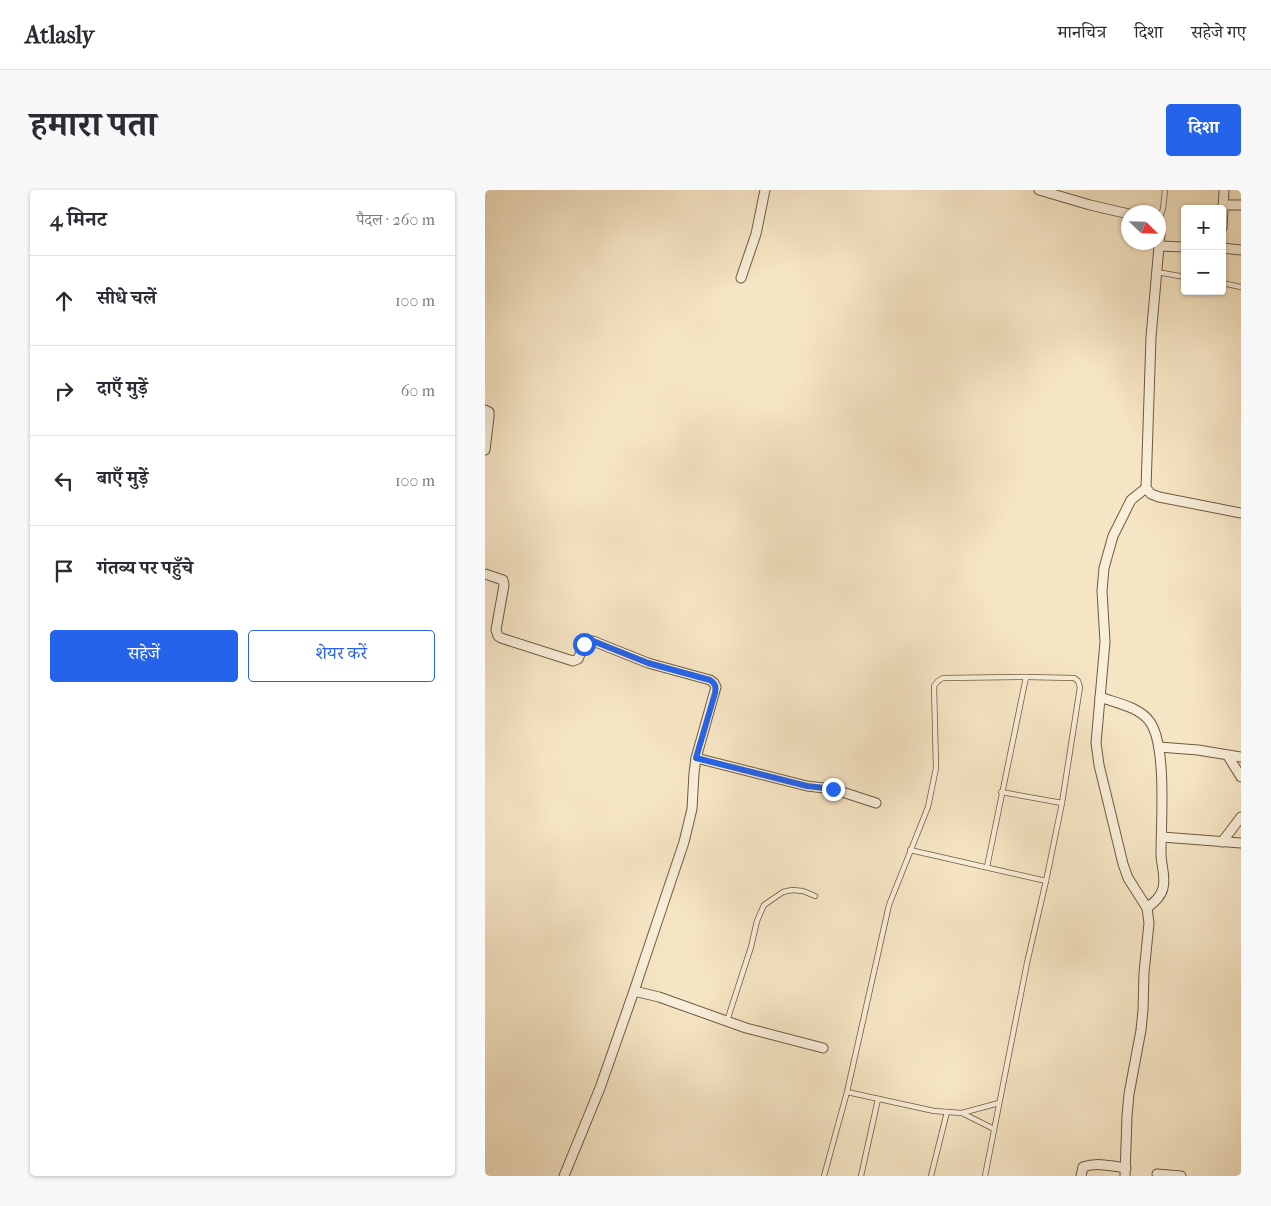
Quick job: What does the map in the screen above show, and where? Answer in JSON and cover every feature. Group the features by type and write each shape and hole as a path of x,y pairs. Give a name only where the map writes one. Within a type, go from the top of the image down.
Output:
{"street":[{"path":"741,278 756,234 765,190"},
{"path":"1039,190 1121,212"},
{"path":"1224,190 1223,204 1241,205"},
{"path":"1166,246 1181,247"},
{"path":"1226,248 1241,250"},
{"path":"1159,250 1150,367 1146,488 1151,494 1159,497 1241,513"},
{"path":"485,410 489,412 489,417 485,450"},
{"path":"1081,1176 1083,1167 1098,1164 1126,1172 1129,1094 1143,1010 1144,973 1149,923 1147,908 1128,878 1099,765 1096,743 1105,642 1102,590 1104,568 1113,536 1131,500 1146,488"},
{"path":"485,574 503,580 504,585 496,630 501,638 573,660 578,659 584,644 588,641 593,641 631,657 710,680 716,687 696,758 692,809 684,842 635,991 600,1088 564,1176"},
{"path":"1100,697 1145,715 1152,724 1159,747 1162,786 1161,855 1164,876 1163,890 1159,897 1147,908"},
{"path":"1159,747 1198,750 1241,757"},
{"path":"1228,756 1241,777"},
{"path":"696,758 807,786 833,789 876,803"},
{"path":"1222,842 1241,817"},
{"path":"1162,838 1241,843"},
{"path":"635,991 659,997 746,1028 823,1048"},
{"path":"1157,1174 1181,1176"}],"lane":[{"path":"1164,205 1165,190"},
{"path":"1156,272 1181,276"},
{"path":"1226,284 1241,287"},
{"path":"987,867 1026,677"},
{"path":"824,1176 847,1092 889,905 928,806 934,780 936,755 935,686 943,678 1074,678 1078,681 1080,687 1062,804 1027,963 985,1176"},
{"path":"1001,792 1062,804"},
{"path":"910,850 1046,881"},
{"path":"727,1021 751,947 757,921 764,905 783,892 792,890 803,891 815,896"},
{"path":"847,1092 934,1111 947,1112 962,1113 999,1103"},
{"path":"861,1176 878,1099"},
{"path":"931,1176 947,1112"},
{"path":"962,1113 994,1129"}],"route":[{"path":"584,644 588,641 593,641 648,663 710,680 714,683 716,687 715,693 696,758 814,788 833,789"}]}
